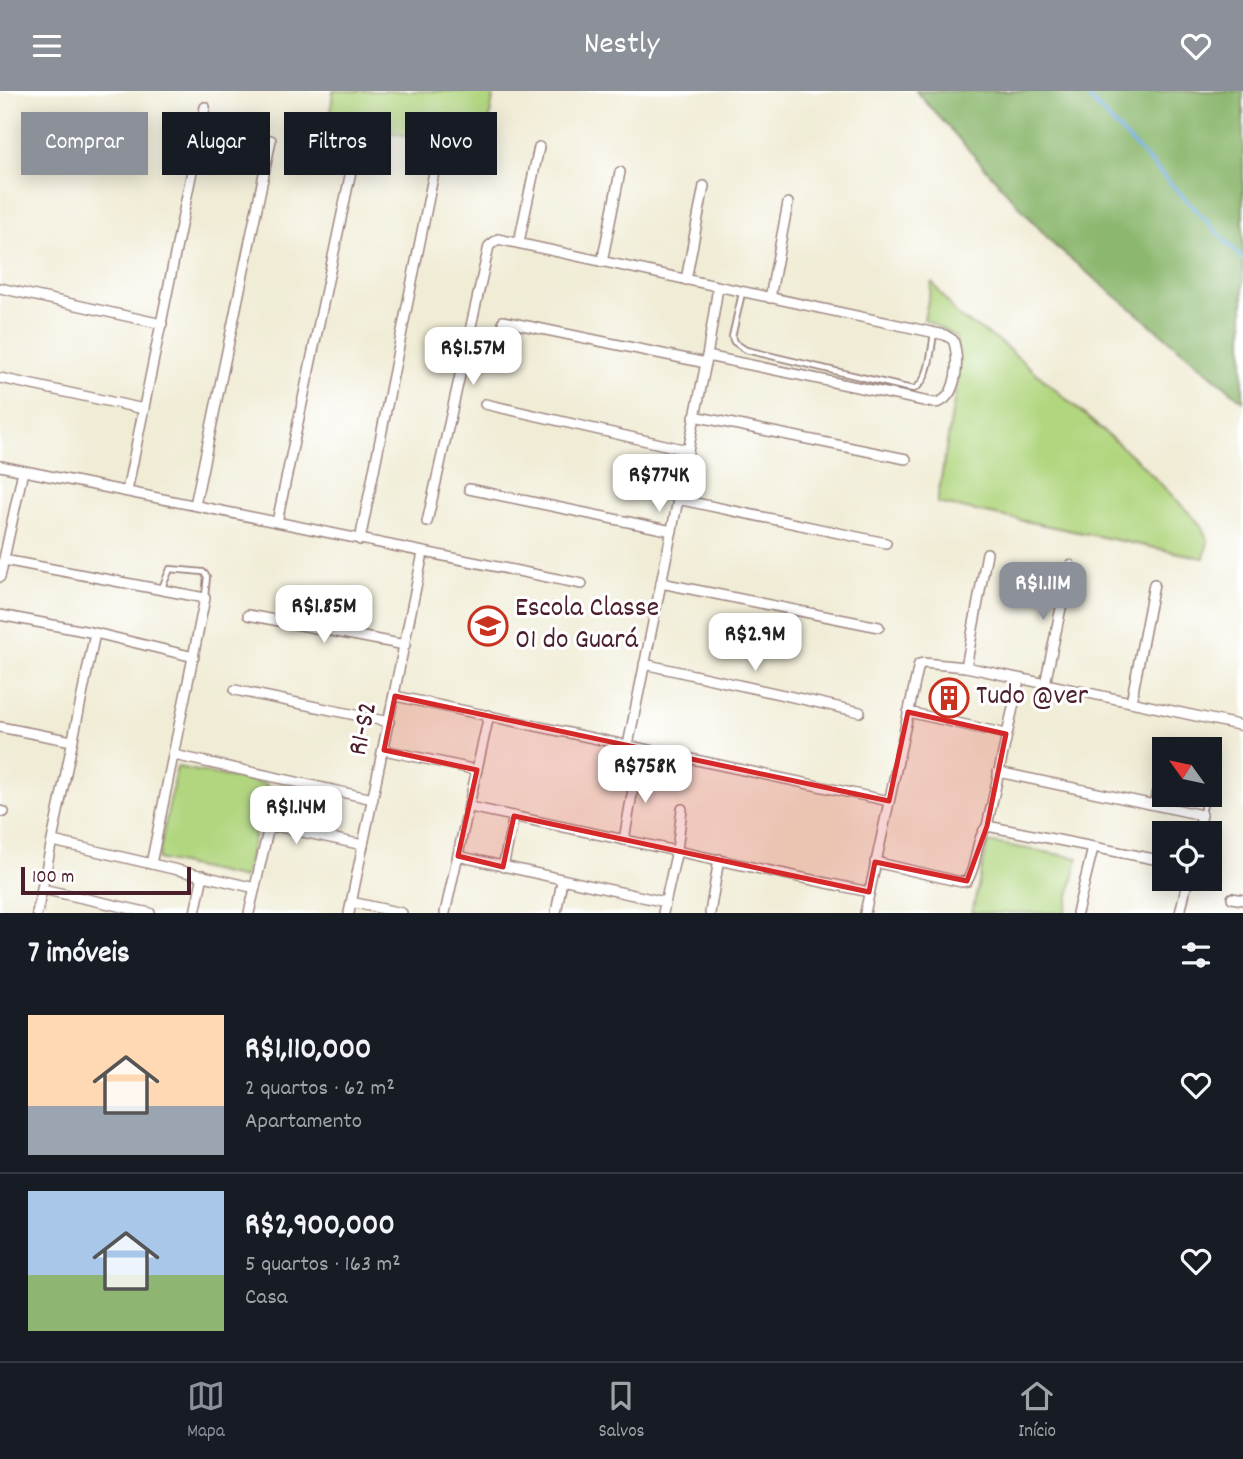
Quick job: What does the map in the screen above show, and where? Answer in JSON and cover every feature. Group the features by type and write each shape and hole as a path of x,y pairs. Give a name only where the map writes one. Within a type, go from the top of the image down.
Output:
{"street":[{"path":"127,491 205,107"},
{"path":"195,505 271,139"},
{"path":"519,242 539,148"},
{"path":"602,262 620,171"},
{"path":"277,522 350,175"},
{"path":"360,540 433,175"},
{"path":"686,280 704,186"},
{"path":"770,298 788,203"},
{"path":"427,523 489,246 498,239 945,335 953,340 956,354 952,389 945,400 939,403 503,321"},
{"path":"628,745 706,359 718,287"},
{"path":"0,288 162,324"},
{"path":"0,378 144,408"},
{"path":"485,404 687,450"},
{"path":"694,416 906,459"},
{"path":"0,466 582,584"},
{"path":"0,577 23,471"},
{"path":"469,489 672,531"},
{"path":"677,499 886,543"},
{"path":"0,521 11,524"},
{"name":"R1-S2","path":"349,913 396,696 423,553"},
{"path":"965,667 987,553"},
{"path":"4,560 205,598 151,864"},
{"path":"1045,684 1070,565"},
{"path":"661,583 879,627"},
{"path":"1131,702 1154,585"},
{"path":"0,615 95,633 194,657"},
{"path":"248,615 405,645"},
{"path":"37,913 95,633"},
{"path":"644,664 860,712"},
{"path":"865,913 919,664 965,667 1243,726"},
{"path":"875,862 961,882 967,881 981,834 987,826 1019,680"},
{"path":"235,690 389,722"},
{"path":"396,696 889,801"},
{"path":"908,712 1006,734"},
{"path":"444,913 489,715"},
{"path":"0,727 72,741"},
{"path":"384,750 477,770"},
{"path":"174,755 373,799"},
{"path":"624,840 637,766"},
{"path":"998,772 1152,804"},
{"path":"470,807 869,892"},
{"path":"1166,807 1202,815 1201,821"},
{"path":"663,913 677,850 682,809"},
{"path":"503,867 514,816"},
{"path":"249,913 268,831 275,826 363,845"},
{"path":"987,826 1152,859"},
{"path":"53,841 255,888"},
{"path":"1077,913 1093,848"},
{"path":"458,856 665,902"},
{"path":"710,913 719,859"},
{"path":"195,913 203,875"},
{"path":"556,913 562,881"},
{"path":"41,888 150,913"},
{"path":"1180,913 1185,891"},
{"path":"1232,898 1243,900"},
{"path":"351,902 402,913"}],"lane":[{"path":"743,293 732,337 739,347 903,387 914,389 921,384 934,333"},
{"path":"161,590 170,569 203,572 207,576 205,598"},
{"path":"1202,815 1204,807"}],"highlighted area":[{"path":"395,696 889,801 908,712 1006,734 987,826 967,881 875,862 869,892 514,816 503,867 458,856 477,770 384,750"}],"green space":[{"path":"333,91 494,91 491,112 405,112 405,136 391,133 391,112 331,112"},
{"path":"916,91 1243,91 1243,401 1055,246"},
{"path":"932,282 958,316 999,341 1138,461 1201,525 1208,541 1204,558 937,503 958,378 956,337 924,319"},
{"path":"177,767 267,784 244,878 158,859"},
{"path":"988,842 1078,858 1065,913 972,913"}],"waterway":[{"path":"1082,91 1243,259"}],"place":[{"name":"Escola Classe 01 do Guará","path":"488,626"},
{"name":"Tudo @ver","path":"949,698"}]}
